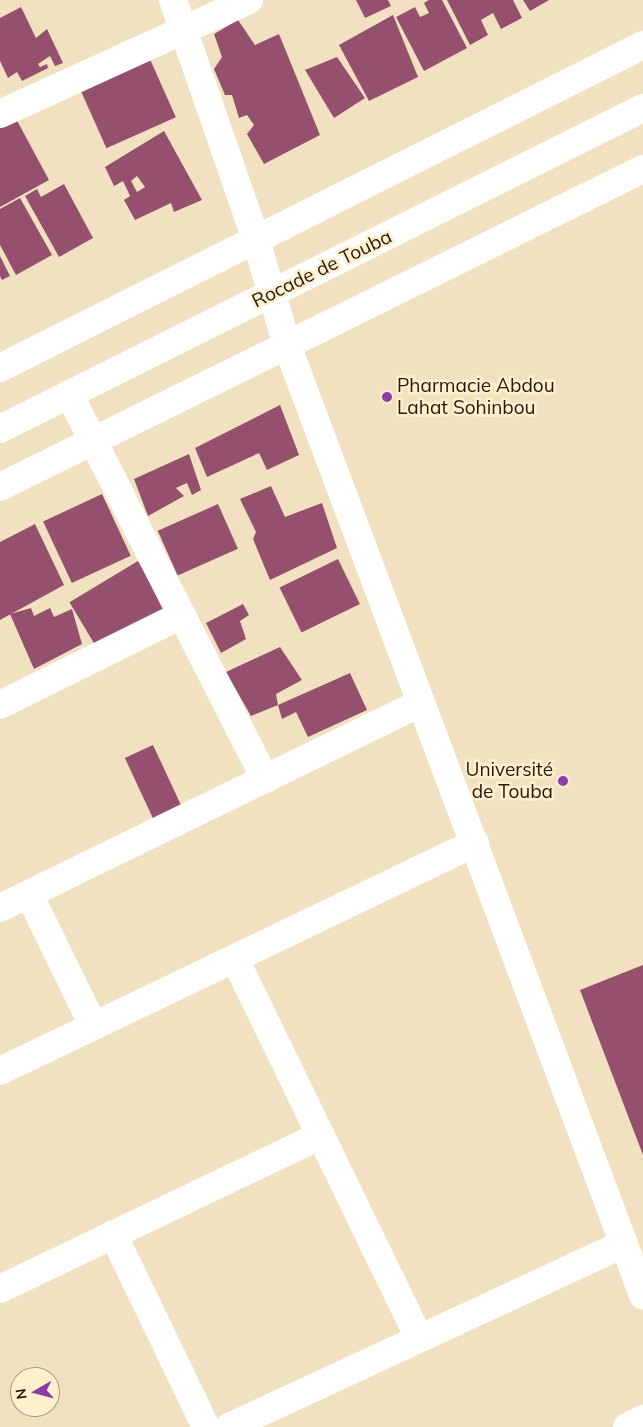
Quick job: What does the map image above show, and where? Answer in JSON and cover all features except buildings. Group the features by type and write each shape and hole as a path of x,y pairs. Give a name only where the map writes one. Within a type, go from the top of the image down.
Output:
{"street":[{"path":"173,0 185,29 256,240 288,345 420,703 475,842 643,1295"},
{"path":"0,114 249,0"},
{"path":"0,368 643,44"},
{"name":"Rocade de Touba","path":"1,424 69,394 643,108"},
{"path":"0,487 643,169"},
{"path":"69,394 265,778"},
{"path":"0,705 181,615"},
{"path":"0,908 420,703"},
{"path":"0,1071 475,842"},
{"path":"29,894 93,1025"},
{"path":"235,959 420,1338"},
{"path":"0,1289 320,1136"},
{"path":"112,1234 206,1427"},
{"path":"229,1427 624,1244"},
{"path":"627,1427 643,1419"}],"place":[{"name":"Pharmacie Abdou Lahat Sohinbou","path":"387,397"},
{"name":"Université de Touba","path":"563,781"}]}
